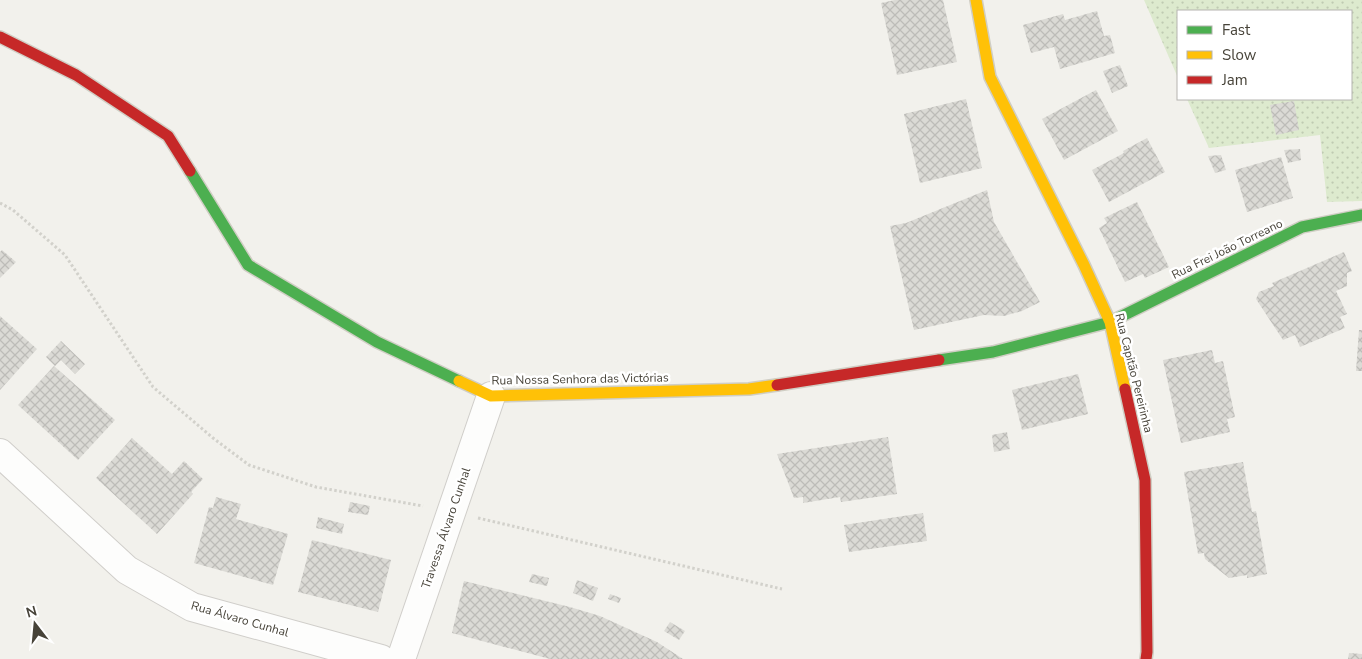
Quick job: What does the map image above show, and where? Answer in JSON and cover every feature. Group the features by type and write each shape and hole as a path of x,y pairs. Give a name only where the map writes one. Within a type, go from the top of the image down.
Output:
{"street":[{"name":"Rua Capitão Pereirinha","path":"976,0 990,77 1084,264 1110,322 1145,480 1146,659"},
{"name":"Rua Nossa Senhora das Victórias","path":"0,37 76,75 168,136 248,265 377,342 491,396 749,389 992,352 1110,322"},
{"name":"Rua Frei João Torreano","path":"1110,322 1302,227 1362,215"},
{"name":"Travessa Álvaro Cunhal","path":"401,659 491,396"},
{"name":"Rua Álvaro Cunhal","path":"0,453 127,570 192,607 381,659"}],"path":[{"path":"0,203 13,210 65,255 153,387 213,438 250,465 316,487 451,512 782,589"}],"green space":[{"path":"1144,0 1362,0 1362,201 1327,202 1320,135 1209,148 1187,100 1352,100 1352,10 1177,10 1177,76"}],"building":[{"path":"895,0 943,0 957,62 897,75 881,3"},
{"path":"1097,11 1104,36 1110,35 1115,53 1060,69 1054,47 1031,53 1023,25 1063,14 1065,20"},
{"path":"1120,65 1128,86 1112,93 1103,71"},
{"path":"1096,90 1118,131 1064,160 1042,119"},
{"path":"966,99 982,168 920,183 904,114"},
{"path":"1294,101 1299,130 1276,135 1270,105"},
{"path":"1147,138 1165,172 1109,202 1092,170"},
{"path":"1300,149 1301,160 1288,163 1284,150"},
{"path":"1221,155 1226,170 1215,173 1208,156"},
{"path":"1281,157 1293,198 1247,212 1235,170"},
{"path":"987,190 994,222 1040,302 1022,311 1004,316 984,315 914,330 890,226 906,223"},
{"path":"1137,202 1169,267 1145,278 1143,274 1125,282 1099,228 1107,223 1104,218"},
{"path":"2,250 16,262 0,278 0,252"},
{"path":"1344,252 1352,271 1347,273 1347,286 1336,291 1347,314 1340,317 1345,328 1300,347 1295,335 1283,340 1256,299 1259,292 1274,286 1272,283"},
{"path":"0,316 37,349 0,390"},
{"path":"1359,330 1362,330 1362,371 1356,371"},
{"path":"61,341 85,364 75,374 61,360 55,366 46,357"},
{"path":"1212,350 1215,363 1223,361 1235,417 1227,419 1230,432 1181,443 1163,360"},
{"path":"54,366 115,420 78,460 18,405"},
{"path":"1078,374 1088,414 1022,430 1012,390"},
{"path":"1007,432 1010,449 994,452 992,435"},
{"path":"888,437 897,494 841,502 840,497 803,503 803,497 794,498 777,454"},
{"path":"132,438 172,474 184,461 203,479 191,492 193,494 157,534 96,478"},
{"path":"1243,462 1252,512 1256,511 1267,574 1247,578 1247,575 1229,578 1205,559 1204,553 1198,554 1184,472"},
{"path":"216,497 241,504 236,519 288,534 273,585 194,563 209,507 213,508"},
{"path":"350,502 370,506 368,515 348,512"},
{"path":"923,513 927,541 849,552 844,525"},
{"path":"318,517 344,524 342,534 316,528"},
{"path":"312,540 391,560 378,612 298,592"},
{"path":"532,574 549,578 547,586 529,582"},
{"path":"577,580 598,588 593,601 573,593"},
{"path":"464,581 600,616 657,642 683,659 550,659 452,633"},
{"path":"610,594 621,598 619,603 608,599"},
{"path":"670,622 685,631 679,640 664,631"},
{"path":"1349,653 1362,654 1362,659 1348,659"}],"traffic: fast":[{"path":"190,171 248,265 377,342 459,381"},
{"path":"939,360 993,352 1110,322 1302,227 1362,215"}],"traffic: slow":[{"path":"976,0 990,77 1084,265 1110,322 1125,389"},
{"path":"459,381 491,396 749,389 777,385"}],"traffic: jam":[{"path":"0,37 76,75 168,136 190,171"},
{"path":"777,385 939,360"},
{"path":"1125,389 1145,480 1146,659"}]}
